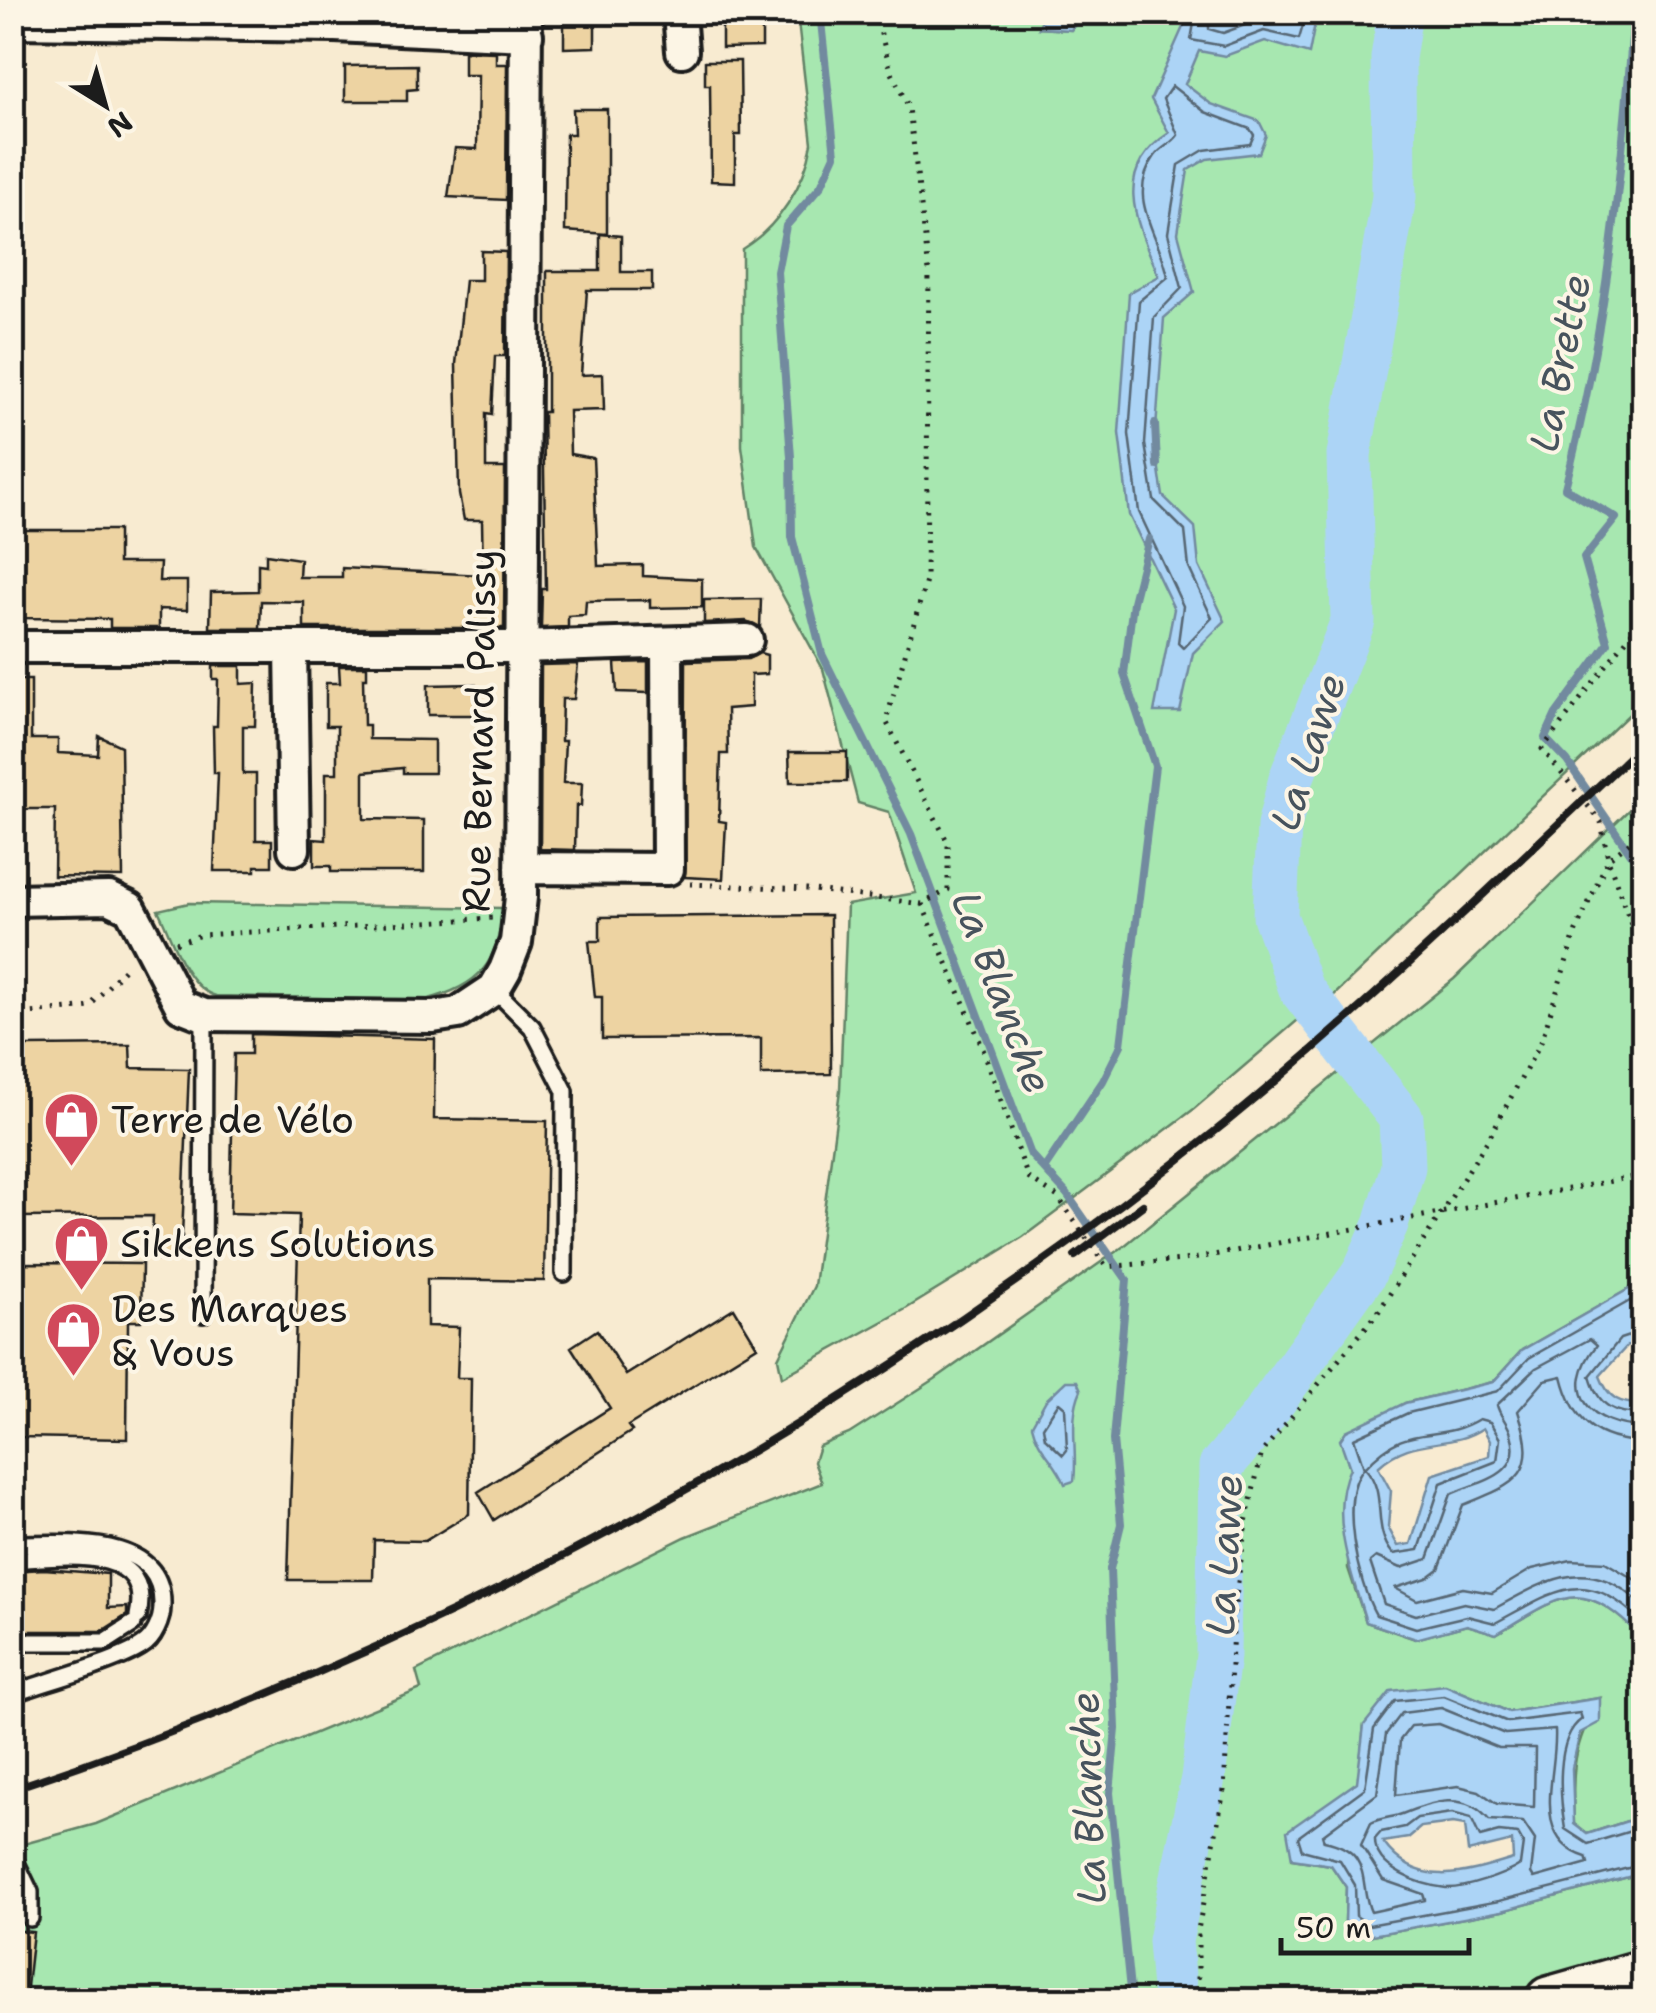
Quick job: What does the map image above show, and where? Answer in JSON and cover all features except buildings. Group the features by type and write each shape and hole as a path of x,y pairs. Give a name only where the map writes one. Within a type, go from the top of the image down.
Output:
{"main road":[{"path":"1548,2000 1644,1973"},
{"path":"1623,2000 1644,1994"}],"street":[{"path":"679,12 682,51"},
{"path":"12,22 527,24"},
{"name":"Rue Bernard Palissy","path":"494,989 516,942 521,882 519,647 527,24"},
{"path":"12,647 519,647 747,640"},
{"path":"521,882 668,868 668,643"},
{"path":"291,647 294,849"},
{"path":"12,900 108,898 130,908 181,1006 204,1016 434,1017 458,1013 494,989"}],"lane":[{"path":"494,989 532,1026 564,1091 564,1273"},
{"path":"203,1314 204,1016"},
{"path":"12,1544 117,1548 151,1572 163,1605 160,1622 142,1646 12,1694"},
{"path":"12,1560 95,1557 116,1562 129,1571 137,1586 136,1620 105,1642 14,1642"},
{"path":"12,1863 30,1892 30,1918"}],"path":[{"path":"668,868 678,881 701,887 807,888 924,903 943,894 950,882 948,843 886,721 926,581 929,270 909,108 891,71 876,12"},
{"path":"1644,591 1632,632 1542,749 1602,822 1644,962"},
{"path":"1198,2000 1198,1930 1224,1790 1234,1612 1246,1522 1262,1452 1376,1314 1443,1212 1541,1042 1576,931 1611,858 1641,833"},
{"path":"12,1015 88,1006 105,994 120,970 154,952 202,935 496,917 521,882"},
{"path":"924,903 982,1046 1028,1178 1058,1197 1106,1267 1124,1268 1644,1175"}],"green space":[{"path":"1083,12 1643,13 1643,701 1328,1001 1305,1014 1194,1109 1023,1237 904,1310 782,1377 778,1358 814,1286 840,1090 847,905 916,893 889,812 858,803 823,669 756,547 742,446 742,249 767,229 788,204 812,143 797,13 1044,13 1039,28 1071,30"},
{"path":"1643,796 1643,1281 1522,1350 1493,1382 1405,1403 1341,1440 1350,1468 1348,1568 1366,1622 1415,1639 1467,1625 1496,1634 1540,1609 1572,1598 1604,1606 1643,1639 1643,1816 1587,1834 1574,1824 1576,1759 1584,1730 1600,1698 1509,1712 1445,1685 1364,1725 1358,1782 1292,1859 1331,1865 1346,1887 1345,1922 1367,1936 1502,1911 1643,1873 1643,1957 1495,2000 13,2000 13,1847 96,1824 421,1689 416,1671 685,1537 822,1483 814,1462 819,1446 849,1434 935,1379 1124,1246 1454,979"},
{"path":"189,903 503,908 497,944 483,969 460,987 425,1000 216,996 205,991 188,972 158,910"}],"water":[{"path":"1044,12 1083,13 1071,30 1039,28"},
{"path":"1185,13 1317,13 1309,54 1265,41 1225,56 1199,51 1185,84 1211,104 1259,121 1266,135 1259,153 1207,159 1188,170 1178,233 1194,292 1164,318 1155,443 1163,496 1195,527 1199,566 1225,621 1193,653 1180,712 1154,712 1174,609 1129,515 1119,433 1129,293 1159,276 1137,218 1134,181 1139,164 1169,133 1151,99 1187,18"},
{"path":"1643,1281 1643,1340 1627,1346 1600,1376 1616,1399 1643,1405 1643,1639 1604,1606 1572,1598 1540,1609 1496,1634 1467,1625 1416,1639 1366,1622 1344,1545 1341,1505 1350,1468 1340,1440 1346,1431 1405,1403 1493,1382 1522,1350","holes":["1483,1428 1490,1441 1489,1456 1432,1475 1411,1544 1398,1546 1388,1527 1391,1491 1378,1467 1404,1450 1457,1439"]},
{"path":"1066,1381 1077,1381 1081,1390 1074,1424 1074,1481 1065,1484 1032,1425 1046,1400"},
{"path":"1445,1685 1509,1712 1600,1698 1600,1722 1580,1733 1572,1768 1574,1824 1587,1834 1643,1816 1643,1873 1502,1911 1367,1936 1345,1922 1346,1887 1331,1865 1292,1859 1287,1831 1357,1782 1364,1725 1391,1691","holes":["1465,1825 1468,1852 1512,1841 1513,1859 1460,1873 1426,1872 1396,1857 1383,1842 1408,1838 1421,1827"]}],"waterway":[{"name":"La Blanche","path":"820,12 835,155 821,186 786,226 777,272 791,457 792,537 822,654 911,834 1031,1155 1067,1194 1127,1280 1113,1440 1121,1524 1110,1569 1116,1729 1110,1793 1131,2000"},
{"name":"La Lawe","path":"1175,2000 1170,1941 1203,1778 1218,1656 1221,1466 1260,1420 1363,1275 1386,1224 1403,1167 1401,1118 1301,989 1275,916 1279,826 1291,779 1353,621 1349,455 1394,197 1393,58 1400,12"},
{"name":"La Brette","path":"1634,12 1624,134 1602,310 1565,488 1616,518 1584,558 1608,643 1556,714 1545,738 1567,761 1644,873"},
{"path":"1155,424 1157,465"},
{"path":"1046,1166 1103,1081 1121,1045 1155,766 1124,674 1133,602 1149,539"}],"railway":[{"path":"12,1789 177,1730 338,1664 496,1590 651,1509 802,1422 1091,1227 1229,1120 1388,983 1644,743"},
{"path":"1075,1256 1143,1205"}],"place":[{"name":"Terre de Vélo","path":"72,1168"},
{"name":"Sikkens Solutions","path":"81,1292"},
{"name":"Des Marques & Vous","path":"73,1379"}]}
